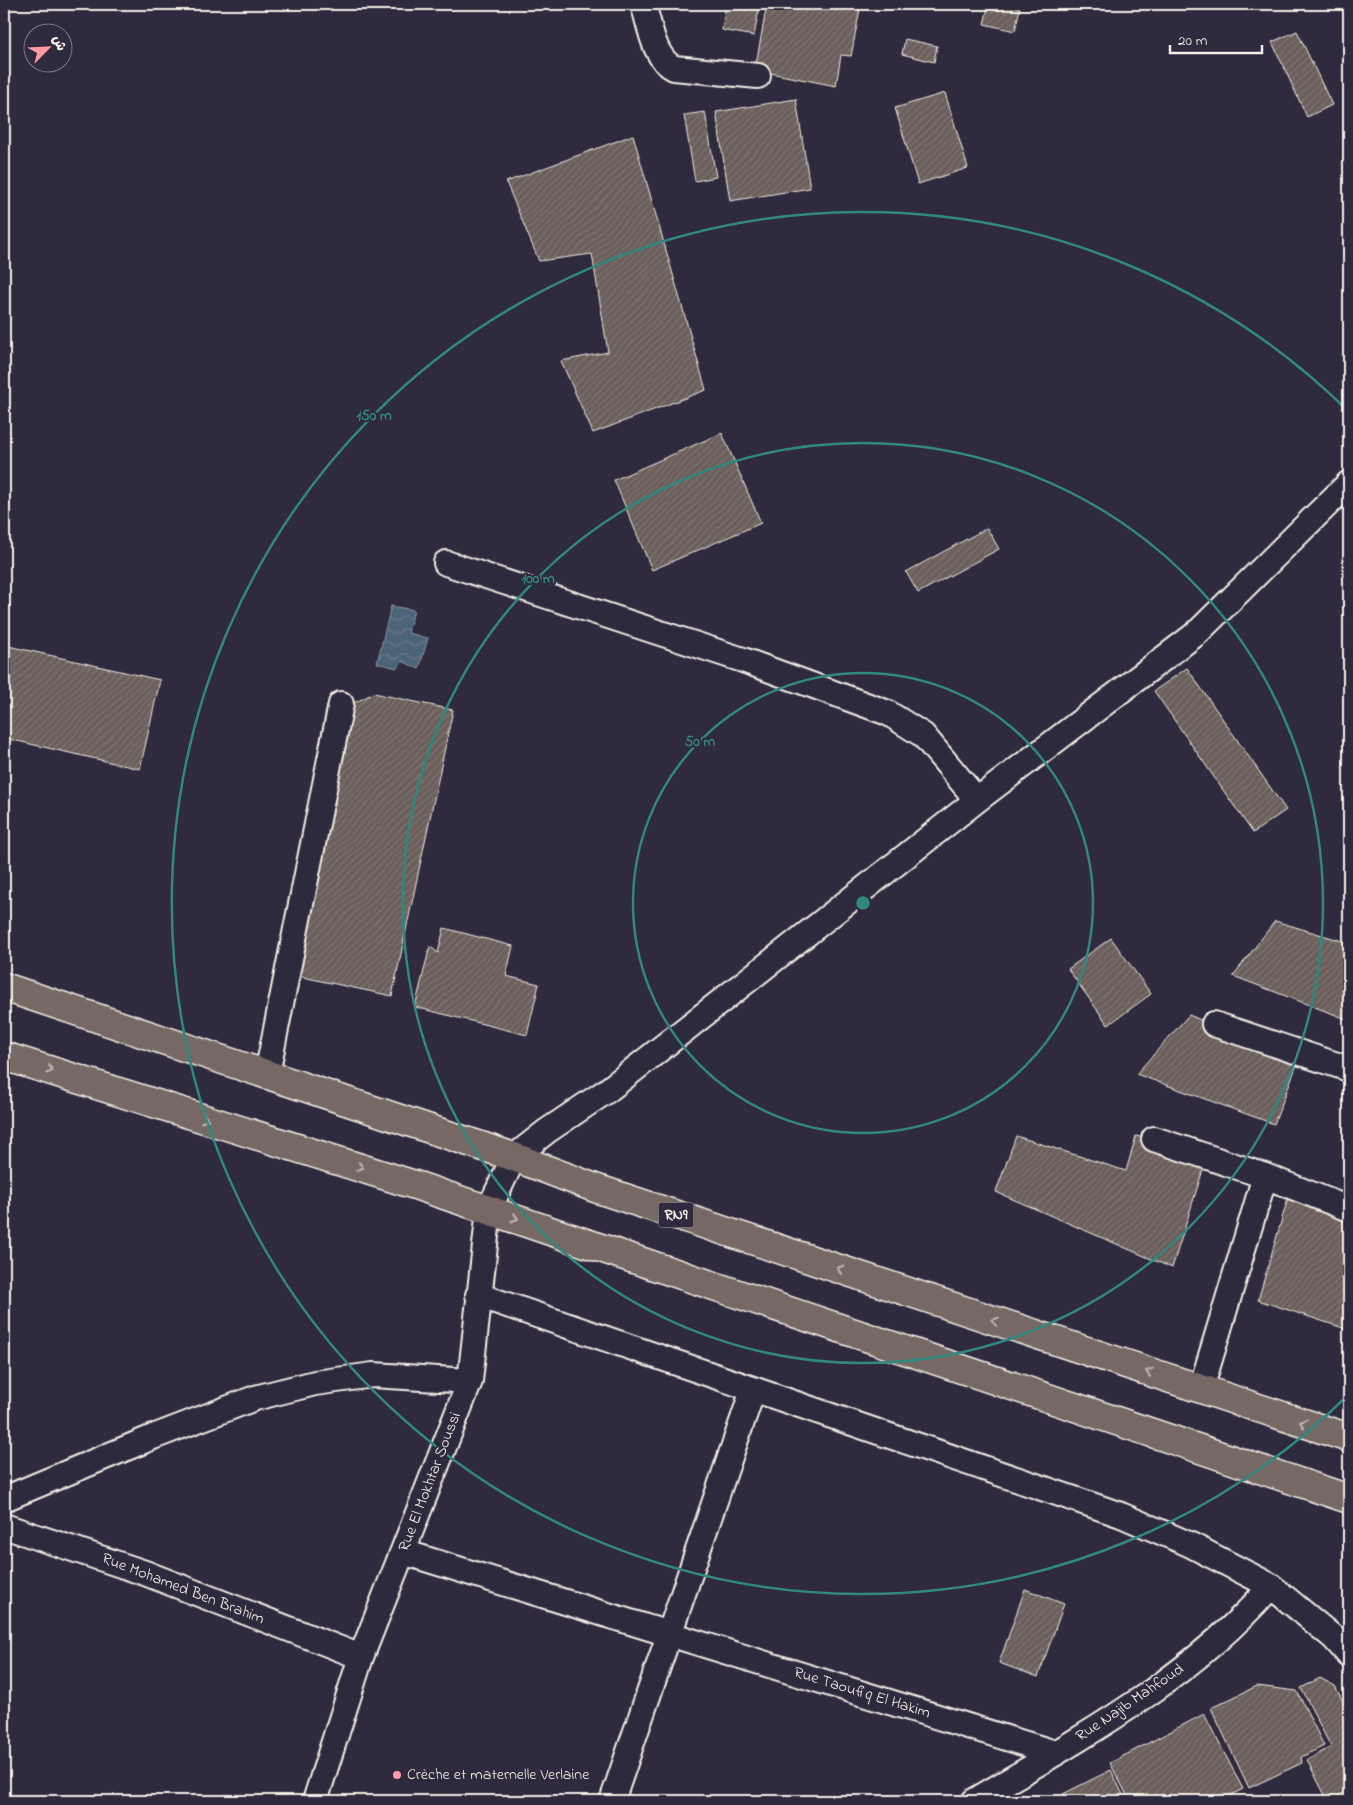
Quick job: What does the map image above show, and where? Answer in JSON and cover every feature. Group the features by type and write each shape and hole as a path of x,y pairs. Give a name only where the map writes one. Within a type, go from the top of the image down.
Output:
{"main road":[{"name":"RN9","path":"4,987 514,1156 595,1188 1349,1438"},
{"path":"4,1056 489,1209 570,1238 1349,1499"}],"street":[{"path":"643,4 660,56 667,65 674,68 758,76"},
{"path":"514,1156 608,1090 977,800 1197,633 1349,483"},
{"path":"446,563 742,660 888,713 923,735 977,800"},
{"path":"267,1074 341,704"},
{"path":"1214,1024 1349,1069"},
{"path":"1154,1139 1265,1176 1349,1210"},
{"name":"Rue El Mokhtar Soussi","path":"315,1801 361,1657 470,1381 489,1209 514,1156"},
{"path":"1201,1389 1265,1176"},
{"path":"478,1295 753,1390 949,1454 1120,1515 1191,1545 1271,1586 1334,1638 1349,1655"},
{"path":"4,1499 153,1437 255,1398 315,1383 373,1375 470,1381"},
{"path":"612,1801 668,1632 753,1390"},
{"name":"Rue Mohamed Ben Brahim","path":"4,1526 145,1573 361,1657"},
{"name":"Rue Taoufiq El Hakim","path":"403,1552 668,1632 1055,1753"},
{"name":"Rue Najib Mahfoud","path":"974,1801 1055,1753 1182,1670 1239,1622 1271,1586"}],"water":[{"path":"391,606 414,610 408,633 428,638 419,669 402,661 397,668 377,663"}],"building":[{"path":"726,4 760,4 754,36 722,30"},
{"path":"767,4 847,4 847,7 860,9 851,56 841,55 836,86 755,70"},
{"path":"989,4 1001,4 1020,8 1015,31 984,24"},
{"path":"1297,31 1332,105 1307,117 1272,42"},
{"path":"905,39 937,46 934,62 902,54"},
{"path":"945,93 968,168 918,184 895,108"},
{"path":"796,99 810,188 730,201 716,112"},
{"path":"705,112 716,177 695,181 684,115"},
{"path":"633,135 706,390 593,433 561,361 608,352 592,254 539,261 506,182"},
{"path":"722,433 761,523 652,570 614,480"},
{"path":"987,528 999,549 918,593 906,572"},
{"path":"4,645 160,680 140,769 4,738"},
{"path":"1187,668 1286,810 1253,833 1154,691"},
{"path":"374,693 453,710 392,996 293,975 350,705"},
{"path":"1275,921 1349,943 1349,1020 1233,976"},
{"path":"444,928 513,946 506,976 539,984 527,1035 415,1007 430,946 438,953"},
{"path":"1111,938 1151,994 1108,1025 1068,969"},
{"path":"1189,1015 1298,1062 1274,1124 1136,1074"},
{"path":"1016,1136 1126,1171 1136,1136 1207,1157 1172,1268 996,1192"},
{"path":"1291,1188 1349,1210 1349,1241 1345,1251 1349,1253 1349,1330 1258,1300"},
{"path":"1025,1589 1064,1604 1038,1677 999,1663"},
{"path":"1320,1678 1335,1686 1349,1713 1349,1801 1343,1793 1328,1801 1307,1760 1331,1747 1301,1688"},
{"path":"1257,1686 1297,1691 1324,1746 1301,1757 1302,1763 1249,1788 1211,1708"},
{"path":"1204,1714 1243,1789 1219,1801 1130,1801 1110,1763"},
{"path":"1111,1770 1126,1801 1067,1801 1063,1794"}],"place":[{"name":"Crèche et maternelle Verlaine","path":"397,1775"}]}
